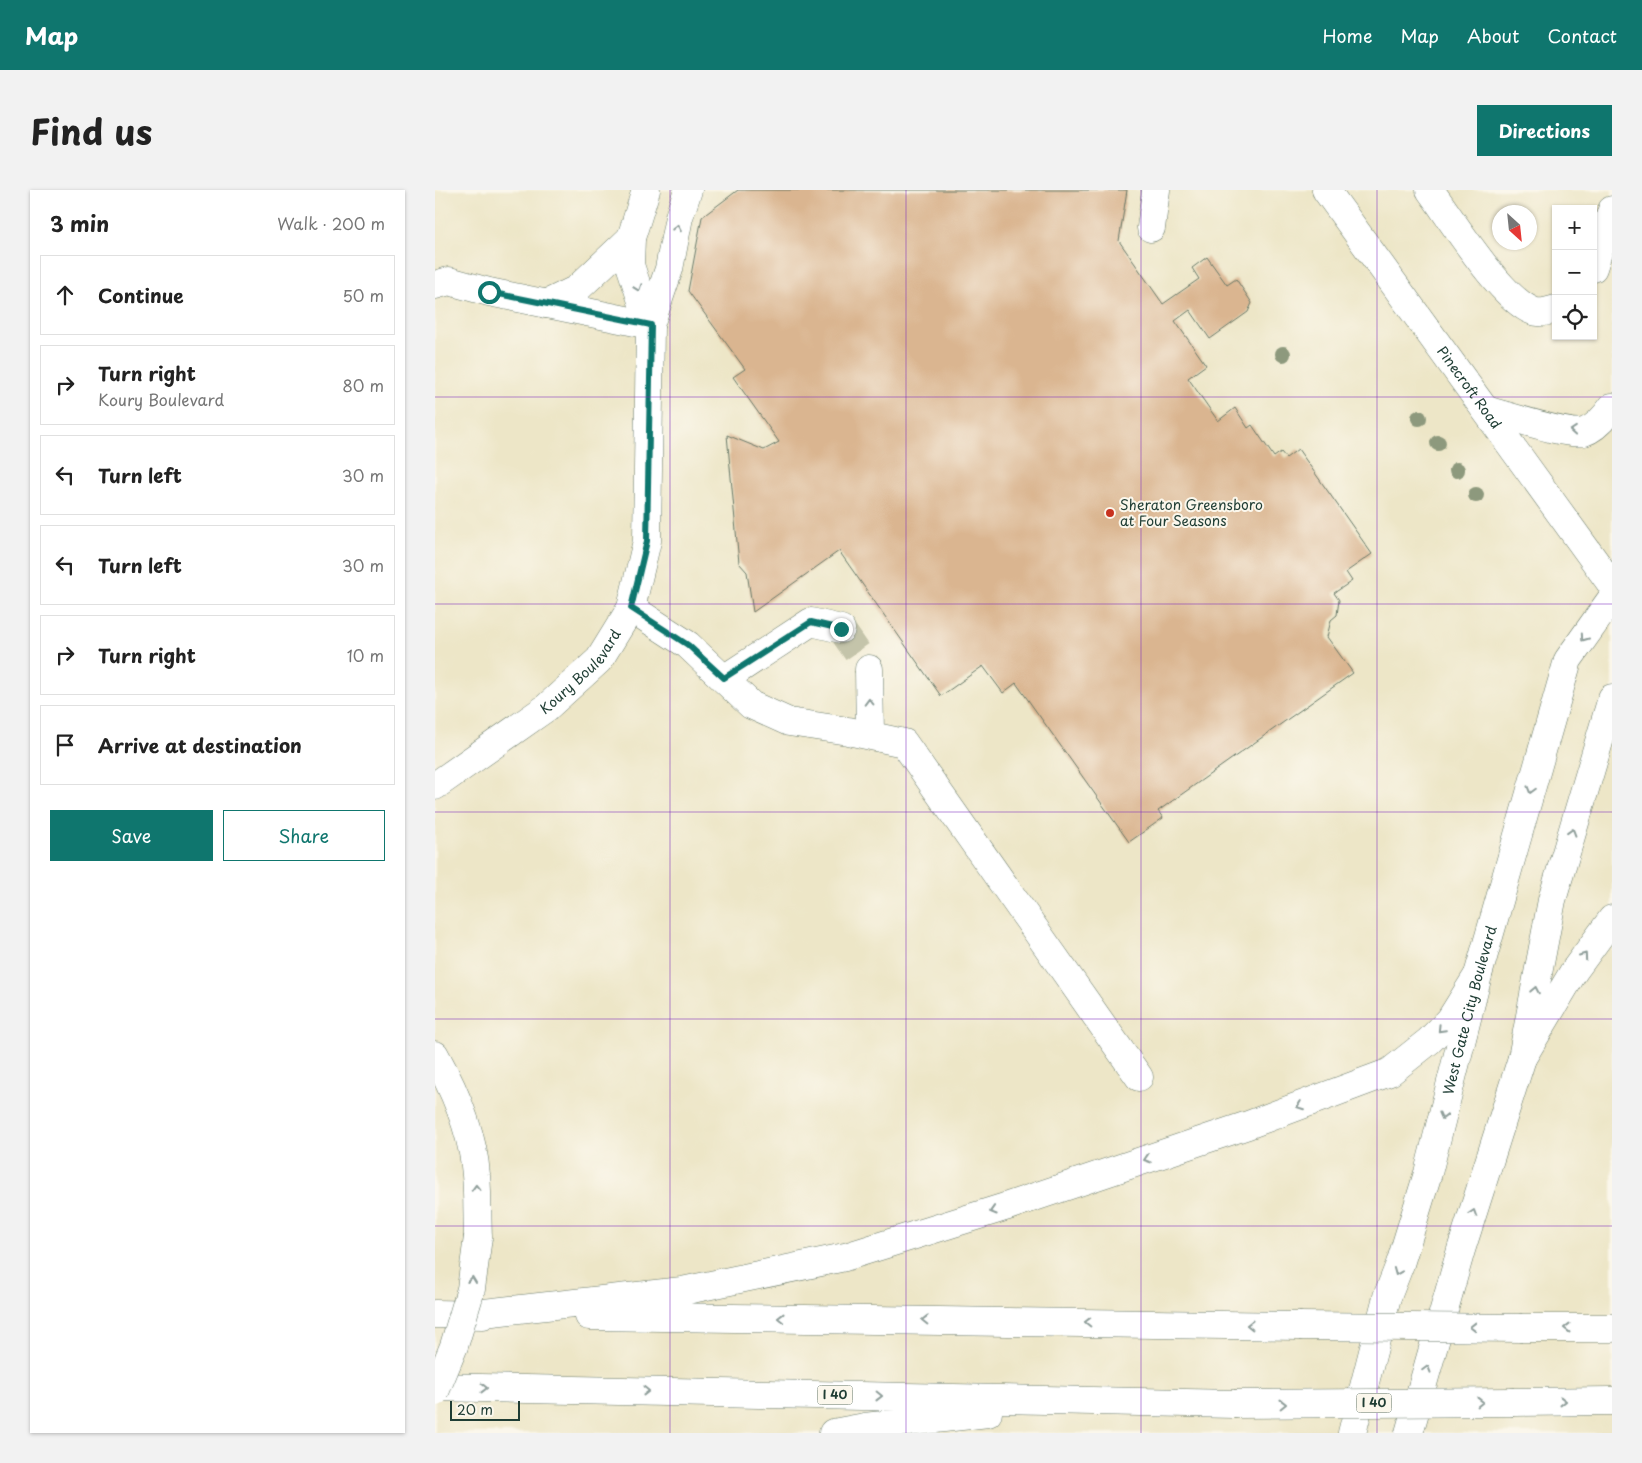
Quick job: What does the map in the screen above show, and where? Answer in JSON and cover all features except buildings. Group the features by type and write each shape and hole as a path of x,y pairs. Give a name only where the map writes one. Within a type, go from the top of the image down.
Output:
{"main road":[{"name":"Koury Boulevard","path":"646,190 631,238 630,265 651,325"},
{"name":"Koury Boulevard","path":"435,786 546,708 599,660 631,608 647,541 651,325 669,269 679,217 688,190"},
{"path":"1151,228 1156,190"},
{"name":"Pinecroft Road","path":"1326,190 1612,585"},
{"path":"1430,190 1502,288 1518,303 1535,312 1552,309"},
{"path":"1597,256 1612,210"},
{"path":"547,304 577,289 631,238"},
{"path":"435,285 449,281 547,304 651,325"},
{"path":"1486,410 1562,430 1583,432 1603,421 1612,407"},
{"name":"West Gate City Boulevard","path":"1351,1433 1387,1297 1400,1264 1428,1173 1478,975 1568,660 1612,598"},
{"path":"631,608 688,645 751,705 789,722 870,735 904,743 1139,1077"},
{"path":"724,678 811,622 841,629"},
{"path":"869,669 870,735"},
{"path":"1409,1433 1461,1250 1522,1058 1552,900 1612,698"},
{"path":"1522,1058 1574,971 1612,919"},
{"path":"466,1315 682,1291 845,1257 1005,1207 1239,1128 1390,1072 1429,1041 1450,1020 1478,975"},
{"path":"435,1055 450,1082 468,1134 476,1174 478,1237 471,1290 454,1346 435,1392"},
{"path":"435,1314 1299,1326 1612,1328"},
{"name":"I 40","path":"435,1387 1202,1404 1612,1401"},
{"path":"833,1433 865,1427 1032,1408 1202,1404"}],"tunnel":[{"path":"841,629 869,669"}],"place":[{"name":"Sheraton Greensboro at Four Seasons","path":"1110,513"}],"route":[{"path":"489,292 651,325 647,541 631,608 688,645 724,678 811,622 841,629"}]}
